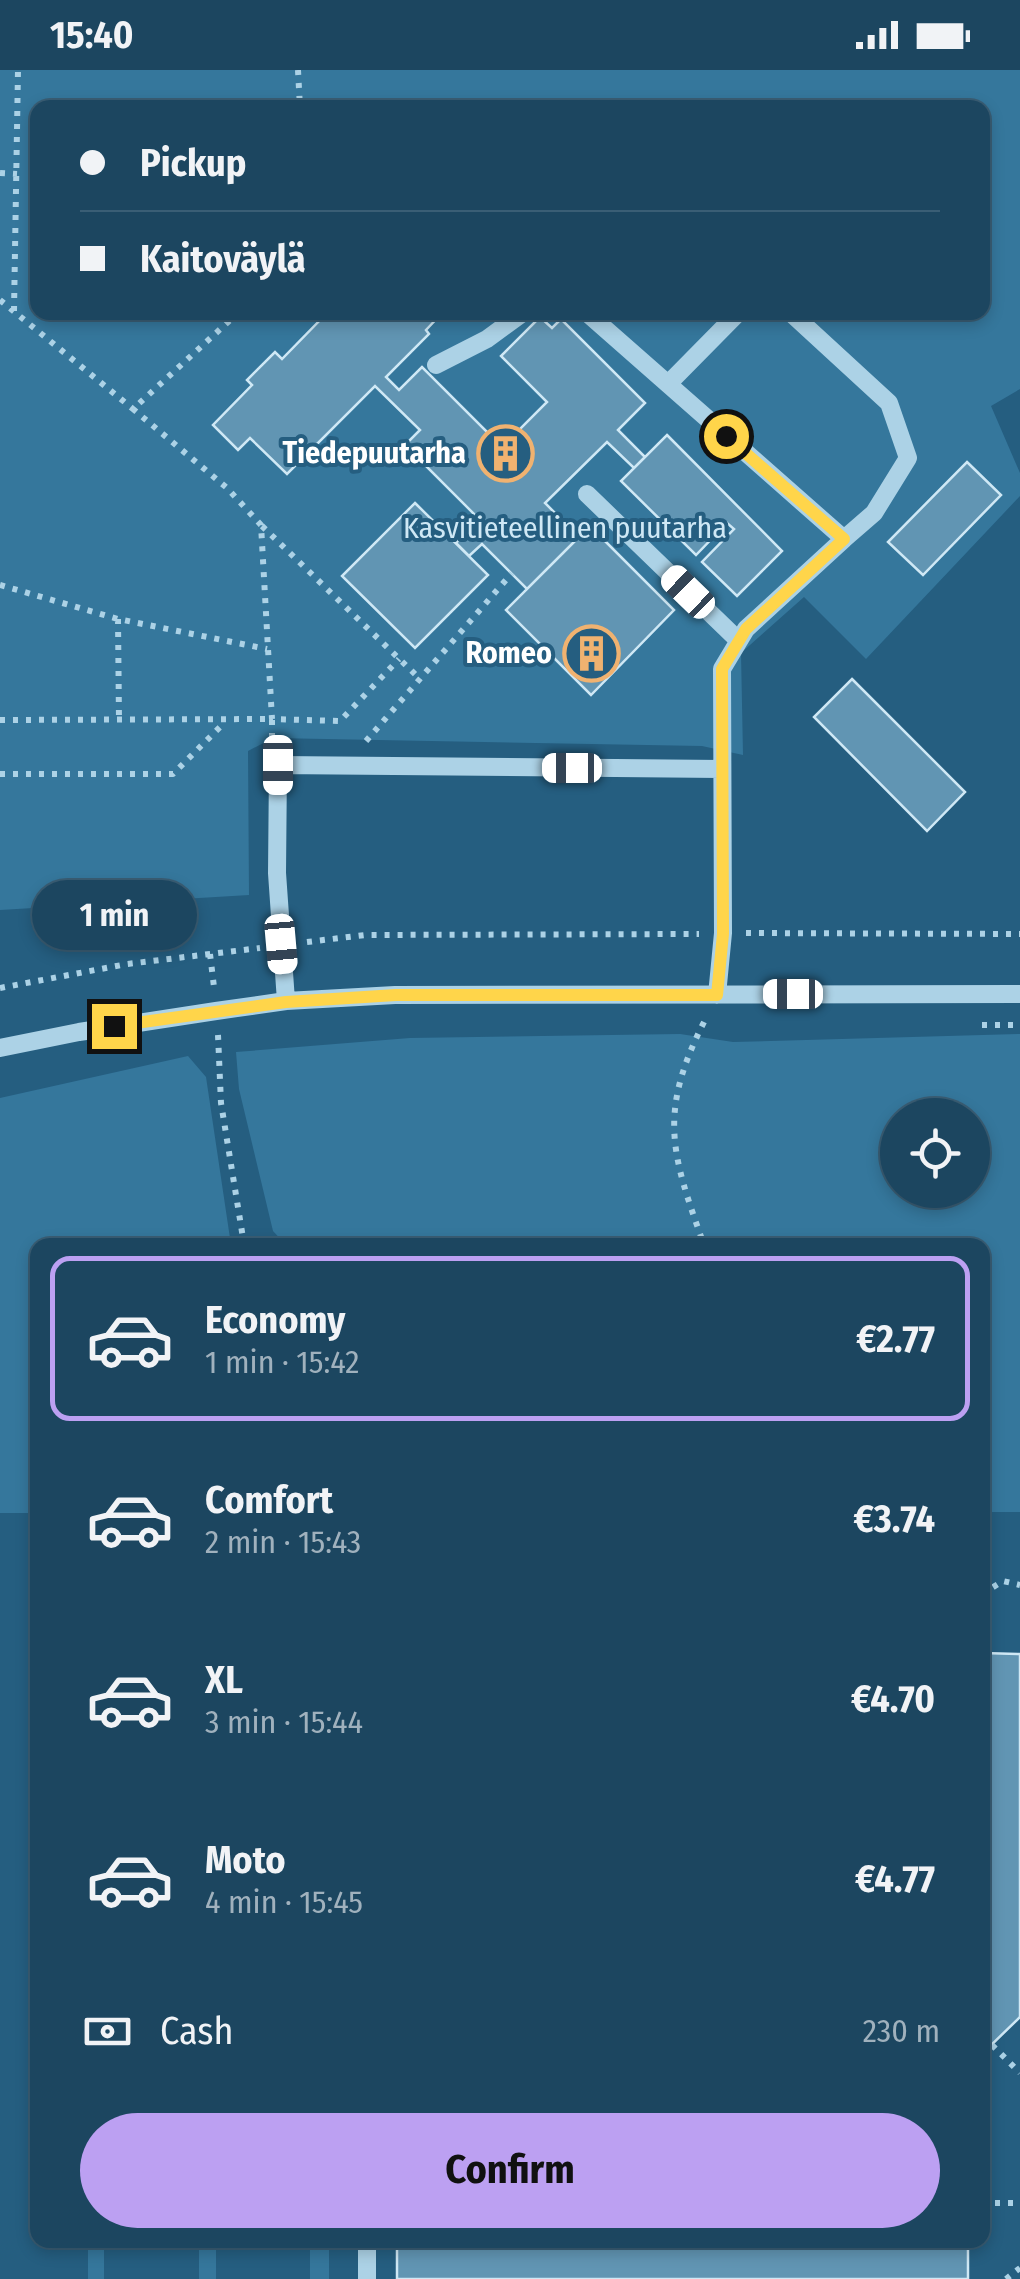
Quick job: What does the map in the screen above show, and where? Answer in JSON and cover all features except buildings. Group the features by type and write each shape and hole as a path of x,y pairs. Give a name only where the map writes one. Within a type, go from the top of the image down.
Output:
{"street":[{"path":"436,365 487,340 513,320"},
{"path":"595,320 844,539"},
{"path":"668,384 731,320"},
{"path":"717,995 723,934 722,669 746,629 874,513 908,458 888,402 799,320"},
{"path":"587,494 739,642"},
{"path":"286,1002 277,874 278,765 722,770"},
{"path":"0,1048 80,1032 286,1002 396,995 1020,994"},
{"path":"367,2248 367,2279"}],"path":[{"path":"14,311 18,70"},
{"path":"298,70 300,100"},
{"path":"0,174 17,174"},
{"path":"0,300 227,488 420,678"},
{"path":"133,410 230,320"},
{"path":"261,525 272,719 270,755"},
{"path":"348,766 512,573"},
{"path":"0,585 118,619 268,650"},
{"path":"118,619 119,720"},
{"path":"0,720 340,720 400,659"},
{"path":"0,774 173,774 226,721"},
{"path":"0,988 127,964 366,935 1020,934"},
{"path":"701,1238 679,1176 672,1114 681,1070 717,995"},
{"path":"982,1025 1020,1025"},
{"path":"221,1103 243,1238"},
{"path":"990,1589 1004,1581 1020,1585"},
{"path":"992,2045 1020,2073"},
{"path":"990,2203 1020,2204"},
{"path":"1006,2279 1020,2268"}],"green space":[{"name":"Kasvitieteellinen puutarha","path":"0,70 1020,70 1020,389 991,406 1020,473 1020,496 866,659 804,597 741,653 743,755 702,746 273,738 248,751 249,895 0,910"},
{"path":"680,1034 733,1042 1020,1034 1020,1512 990,1512 990,1238 280,1238 273,1231 239,1089 236,1052 410,1038"},
{"path":"188,1056 206,1077 230,1238 30,1238 30,1513 0,1513 0,1098"},
{"path":"88,2248 104,2248 104,2279 88,2279"},
{"path":"199,2248 216,2248 216,2279 199,2279"},
{"path":"310,2248 329,2248 329,2279 310,2279"}],"place":[{"name":"Tiedepuutarha","path":"505,453"},
{"name":"Romeo","path":"591,653"}],"route":[{"path":"114,1026 286,1002 396,995 717,995 723,934 722,669 746,629 844,539 726,436"}]}
